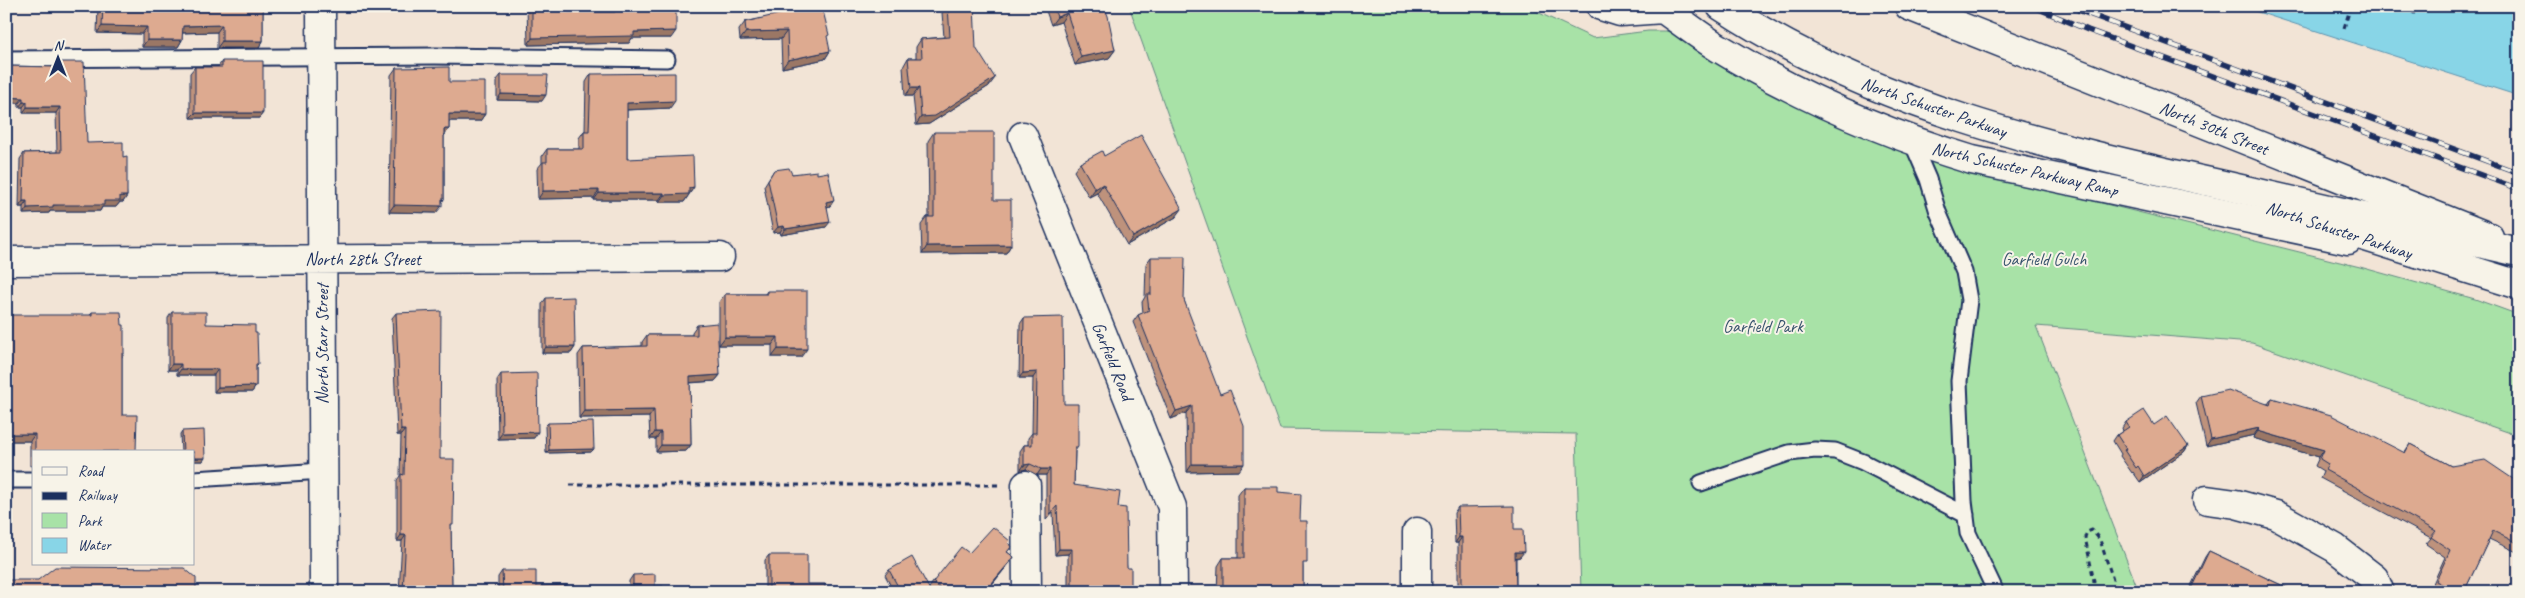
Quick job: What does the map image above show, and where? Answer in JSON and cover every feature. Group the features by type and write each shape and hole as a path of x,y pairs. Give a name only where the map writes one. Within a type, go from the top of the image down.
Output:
{"main road":[{"name":"North Starr Street","path":"321,6 324,592"},
{"path":"1601,6 1620,12 1661,7"},
{"name":"North Schuster Parkway","path":"1722,6 1785,45 1878,90 1930,109 2025,138 2160,171 2519,250"},
{"name":"North 30th Street","path":"1909,6 2519,250"},
{"name":"North Schuster Parkway Ramp","path":"1661,7 1716,47 1768,77 1851,118 1912,142 1972,160 2420,255"},
{"name":"Garfield Road","path":"1022,136 1172,507 1173,592"},
{"name":"North Schuster Parkway","path":"2160,171 2519,285"},
{"name":"North 28th Street","path":"6,261 720,257"},
{"path":"1026,485 1027,592"},
{"path":"2207,500 2236,504 2276,515 2335,548 2374,578 2380,592"},
{"path":"1417,532 1417,592"}],"lane":[{"path":"6,59 667,59"},
{"path":"1912,142 1928,179 1938,212 1964,272 1969,300 1960,381 1960,423 1966,515 1968,533 1994,588"},
{"path":"1701,483 1789,453 1815,450 1835,451 1863,462 1966,515"},
{"path":"195,479 323,471"},
{"path":"6,480 32,480"}],"path":[{"path":"2344,28 2351,6"},
{"path":"2414,14 2416,6"},
{"path":"570,485 1026,485"},
{"path":"2093,592 2094,581 2085,537 2087,532 2092,530 2100,540 2118,592"}],"green space":[{"name":"Garfield Park","path":"1129,6 1535,6 1535,11 1593,38 1648,31 1666,31 1680,35 1968,170 2360,267 2475,299 2519,315 2519,436 2252,343 2036,326 2139,592 1581,592 1576,434 1280,429"}],"water":[{"path":"2239,6 2519,6 2519,96"}],"building":[{"path":"103,6 263,6 263,41 222,41 222,25 183,26 182,40 147,40 147,27 102,26"},
{"path":"532,6 568,6 568,12 615,12 615,6 676,6 676,31 634,32 634,36 532,38"},
{"path":"948,6 974,6 976,48 995,78 935,116 921,117 919,88 911,88 908,58 922,58 921,39 950,37"},
{"path":"1053,6 1104,6 1115,50 1081,57 1067,13 1057,17"},
{"path":"810,7 810,9 822,7 829,35 827,36 830,51 788,60 787,31 746,32 745,22"},
{"path":"222,61 263,61 263,113 195,113 195,67 222,67"},
{"path":"59,62 84,62 87,143 123,142 123,157 127,156 127,196 120,196 120,201 104,201 104,205 53,205 53,207 27,208 27,201 23,201 24,153 61,152 60,107 27,107 27,102 23,102 23,98 6,97 6,66 59,67"},
{"path":"449,67 449,82 485,82 485,114 449,114 449,129 444,129 444,199 442,199 442,206 394,205 396,68"},
{"path":"675,73 675,101 627,103 627,159 693,156 694,187 689,188 689,194 599,193 599,190 543,191 543,162 547,162 547,149 584,149 584,131 589,131 591,74"},
{"path":"501,75 548,75 546,95 501,94"},
{"path":"934,132 994,132 994,200 1011,200 1011,245 927,246 927,217 934,217"},
{"path":"1141,135 1182,209 1133,237 1103,184 1095,189 1080,163 1102,151 1104,156"},
{"path":"789,168 792,174 817,171 817,174 828,172 834,200 826,202 830,222 785,229 784,226 778,227 768,180 774,170"},
{"path":"1151,257 1185,257 1184,300 1220,394 1230,390 1244,426 1244,464 1192,464 1192,406 1176,411 1138,315 1149,310 1147,294 1151,294"},
{"path":"767,291 807,291 807,349 778,349 778,337 725,337 725,294 767,294"},
{"path":"574,297 575,347 546,347 546,298"},
{"path":"441,311 440,459 454,459 453,525 451,525 452,592 403,592 406,535 401,535 401,474 404,475 405,430 401,430 396,313"},
{"path":"92,312 121,312 122,325 124,325 122,415 137,415 136,450 35,450 35,434 6,434 6,315 92,315"},
{"path":"172,312 206,312 206,324 255,325 258,364 256,364 256,386 218,387 218,369 181,369 181,364 172,364"},
{"path":"1063,317 1064,404 1078,404 1078,447 1075,447 1074,485 1120,492 1118,507 1126,508 1127,568 1131,568 1131,592 1072,592 1072,549 1059,549 1057,506 1050,514 1050,469 1041,469 1030,464 1024,465 1024,445 1032,445 1032,433 1036,433 1037,372 1023,373 1024,318"},
{"path":"717,323 720,375 690,377 691,445 661,445 661,432 655,432 654,410 584,411 583,348 647,346 647,335 697,335 697,325"},
{"path":"537,373 538,432 502,433 501,374"},
{"path":"2228,390 2270,405 2272,398 2331,415 2405,453 2410,444 2451,466 2485,460 2519,483 2519,544 2493,531 2464,592 2457,592 2436,581 2450,550 2431,537 2436,531 2325,470 2328,464 2320,459 2324,450 2258,431 2259,428 2211,439 2201,396"},
{"path":"2144,410 2154,425 2167,416 2188,446 2144,476 2124,450 2126,449 2117,435 2129,427 2126,422"},
{"path":"593,422 594,449 549,450 548,423"},
{"path":"204,430 205,458 195,458 195,450 183,450 182,431"},
{"path":"1244,487 1278,487 1278,492 1301,494 1300,521 1307,521 1307,563 1303,563 1303,592 1256,592 1256,589 1223,589 1223,558 1244,558"},
{"path":"1514,506 1514,529 1523,529 1524,552 1515,552 1516,592 1462,592 1462,537 1459,537 1458,507"},
{"path":"993,527 1010,541 1008,543 1012,546 1007,552 1014,557 986,590 988,592 944,592 933,582 961,547 969,553"},
{"path":"2209,551 2296,592 2198,592 2191,589"},
{"path":"769,555 807,555 807,584 825,584 825,592 633,592 633,575 655,574 655,586 663,586 663,591 769,591"},
{"path":"912,557 931,592 901,592 889,570"},
{"path":"55,567 184,568 196,578 196,592 6,592 6,580 38,580"},
{"path":"502,571 536,571 536,586 567,585 567,592 503,592"},
{"path":"239,590 264,591 264,592 239,592"}],"railway":[{"path":"2032,6 2088,30 2519,189"},
{"path":"2067,6 2519,173"}],"park label":[{"name":"Garfield Gulch","path":"2044,259"}]}
